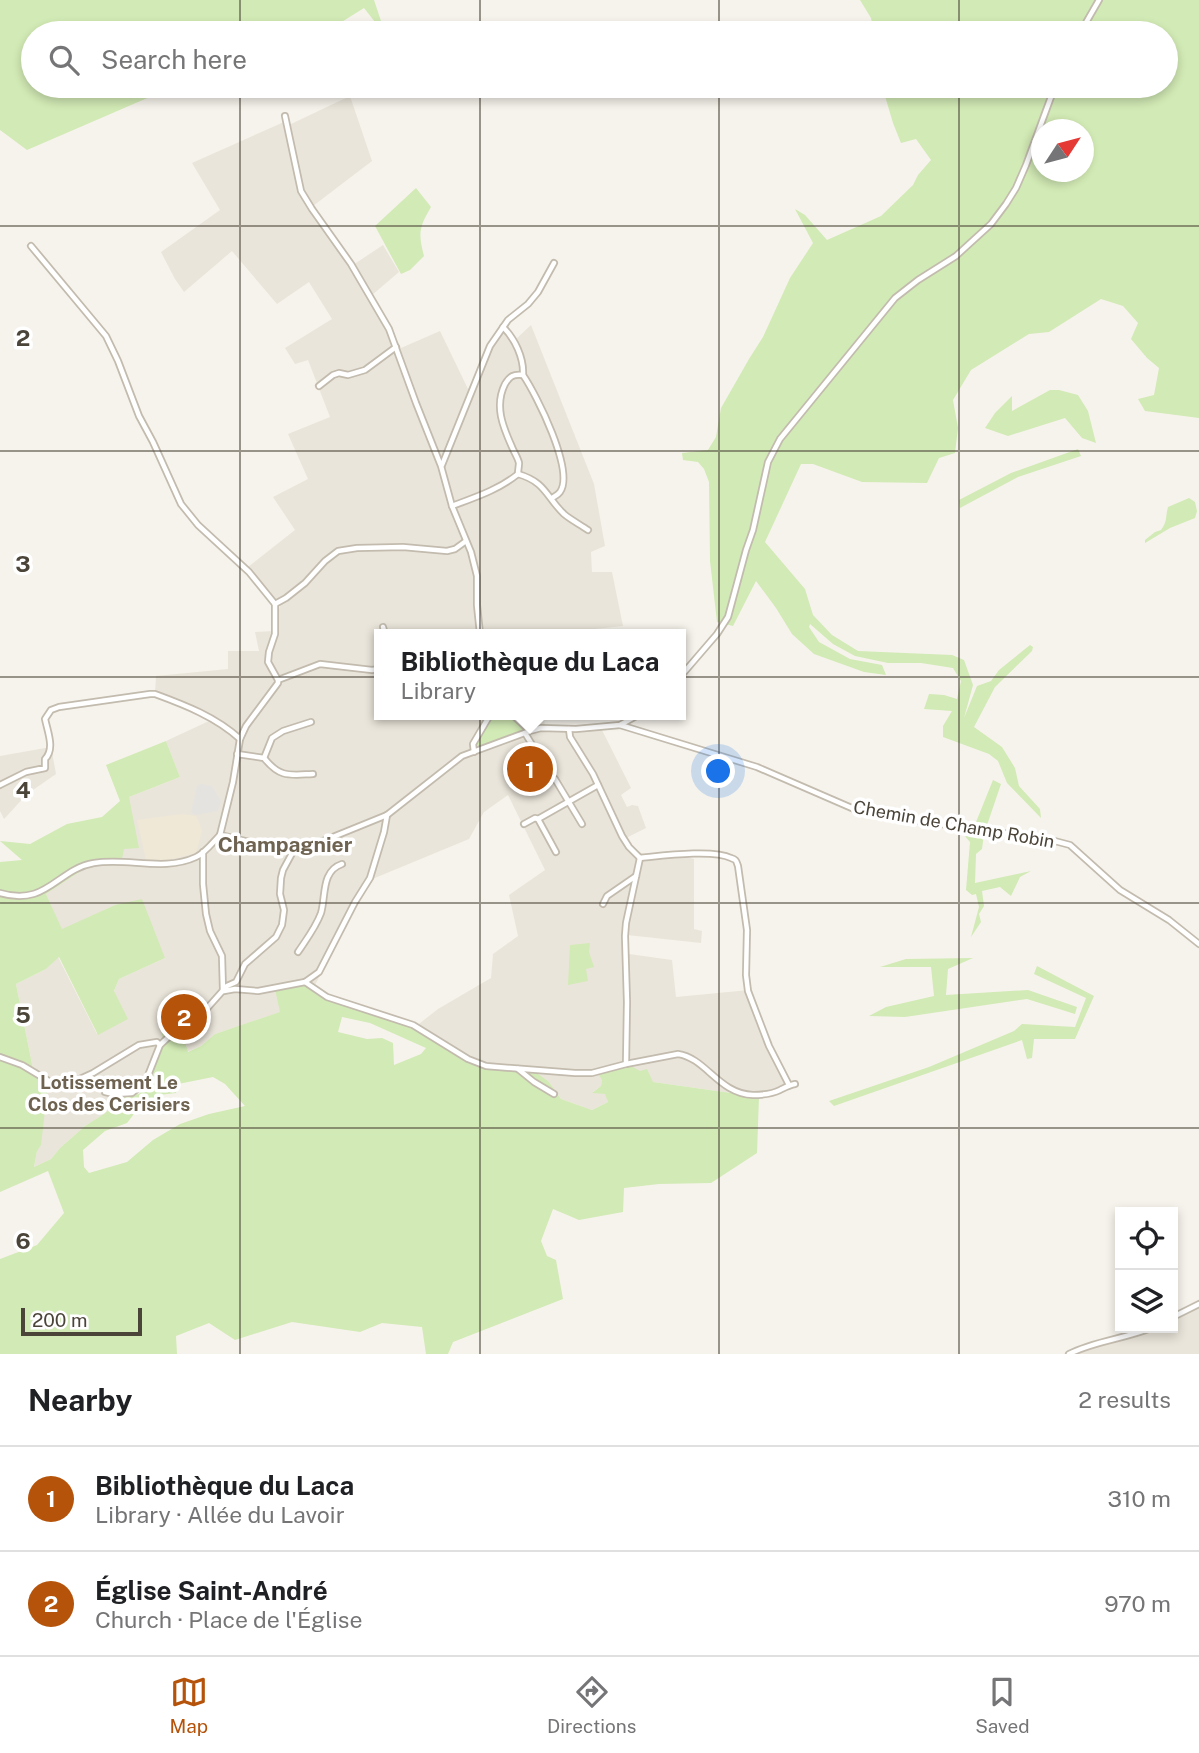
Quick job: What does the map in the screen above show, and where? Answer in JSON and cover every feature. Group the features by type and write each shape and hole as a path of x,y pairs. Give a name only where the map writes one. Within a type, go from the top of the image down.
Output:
{"street":[{"path":"1087,21 1099,0"},
{"path":"686,671 717,635 728,617 753,530 768,463 780,439 895,298 956,256 990,224 1006,204 1026,165 1051,98"},
{"path":"285,116 302,191 382,315 396,347 471,552 477,576 479,629"},
{"path":"2,895 25,896 39,892 79,868 94,863 168,863 196,857 203,852 220,835 240,739 246,726 278,684 268,662 275,634 275,604 249,572 198,525 181,504 139,416 106,336 31,246"},
{"path":"441,466 490,346 508,320 533,298 554,263"},
{"path":"503,327 516,345 523,375 549,425 558,450 563,469 563,484 560,492 552,498"},
{"path":"319,386 332,374 348,375 365,370 396,347"},
{"path":"518,474 519,462 501,419 500,408 503,388 508,379 517,374 523,375"},
{"path":"452,506 500,487 518,474 542,485 565,516 588,530"},
{"path":"275,604 305,583 324,561 347,548 403,547 447,551 466,541"},
{"path":"278,680 320,664 374,670"},
{"path":"0,785 26,772 45,768 45,759 50,754 51,747 45,719 51,710 59,707 150,694 191,708 230,730 240,739"},
{"path":"474,752 473,744 487,720"},
{"path":"517,720 528,732 542,763"},
{"path":"220,835 270,847 318,843 387,814 462,756 541,728 569,729 620,724 628,720"},
{"path":"264,758 272,738 283,731 312,722"},
{"name":"Chemin de Champ Robin","path":"620,724 757,767 854,809 1070,845 1120,890 1169,920 1199,944"},
{"path":"305,982 327,998 419,1028 478,1064 499,1068 592,1073 678,1054 693,1060 722,1084 746,1094 766,1094 792,1084 769,1046 748,991 747,930 736,861 729,857 690,854 640,858 622,836 598,785 570,737 569,729"},
{"path":"237,754 264,758 283,775 313,774"},
{"path":"555,779 582,824"},
{"path":"524,824 538,819 598,785"},
{"path":"106,1092 132,1093 138,1088 147,1078 160,1045 174,1031 198,1020 226,986 258,991 310,980 320,970 370,878 387,814"},
{"path":"538,819 556,852"},
{"path":"234,986 245,964 276,937 282,925 284,910 280,894 281,878 297,845"},
{"path":"203,852 206,914 210,931 222,956 223,992"},
{"path":"626,1064 625,936 640,858"},
{"path":"298,953 321,912 323,890 329,875 334,867 342,864"},
{"path":"603,904 607,896 637,876"},
{"path":"198,1020 195,1018 194,1008 206,1011"},
{"path":"0,1057 22,1065 57,1086 93,1073 139,1045 157,1042 160,1045"},
{"path":"518,1068 554,1094"},
{"path":"1178,1314 1199,1304"},
{"path":"1069,1354 1136,1333"}],"shaded area":[{"path":"351,98 372,161 313,206 353,265 383,245 399,272 372,295 401,348 440,331 468,389 505,326 516,339 531,325 594,484 605,546 591,552 592,572 612,572 623,626 594,629 374,629 374,720 544,720 545,726 602,730 631,788 621,795 627,807 638,806 646,828 626,838 631,846 644,855 671,853 694,859 694,929 702,931 701,943 627,935 629,954 672,960 676,997 749,990 758,1024 791,1085 759,1097 653,1082 640,1071 602,1080 601,1086 593,1092 606,1094 608,1102 592,1110 561,1099 549,1082 478,1065 415,1027 438,1009 491,978 493,954 518,936 509,895 545,870 508,795 484,812 469,839 370,880 315,985 305,983 281,1012 215,1034 201,1046 187,1052 162,1049 150,1079 138,1094 85,1126 51,1159 34,1167 37,1151 34,1074 16,984 46,969 58,957 97,1034 119,979 165,958 115,905 62,930 46,894 84,869 121,859 129,797 180,777 166,741 209,721 186,707 156,698 156,676 228,669 228,651 259,651 255,632 274,631 280,605 248,567 295,530 273,497 308,479 288,434 330,417 308,360 295,364 285,348 332,319 309,282 277,304 232,251 184,292 161,252 220,210 192,163 284,122 291,124"},
{"path":"51,747 56,774 27,794 4,819 0,811 0,756"},
{"path":"197,786 212,786 221,801 218,811 195,815 191,812"},
{"path":"182,814 196,816 199,822 202,831 196,853 164,861 146,860 137,820"},
{"path":"1199,1301 1199,1354 1071,1354 1132,1333 1178,1333 1178,1312"}],"green space":[{"path":"0,0 374,0 381,21 374,21 364,8 343,21 21,21 21,98 147,98 27,150 0,130"},
{"path":"860,0 1199,0 1199,418 1145,411 1138,399 1154,395 1159,368 1131,339 1138,323 1123,306 1101,299 1049,332 1029,334 971,370 953,400 958,428 955,453 939,458 927,483 862,482 813,464 801,464 765,542 805,589 813,615 832,635 858,651 952,655 964,660 973,685 964,718 977,686 991,681 999,670 1030,645 1033,647 995,687 974,727 1002,747 1015,768 1019,786 1040,809 1041,818 1007,783 998,761 989,754 943,737 943,726 952,711 924,709 929,694 957,699 961,681 953,668 921,663 888,663 855,656 833,644 810,624 809,627 819,642 850,659 882,665 886,675 864,672 814,654 792,634 756,581 733,626 717,622 710,561 709,482 698,462 683,460 682,453 708,450 716,437 721,408 763,337 790,278 813,243 795,209 805,215 827,240 881,216 913,185 931,160 916,139 901,143 886,98 1178,98 1178,21 872,21"},
{"path":"416,188 431,207 421,231 424,256 410,270 401,274 375,226"},
{"path":"1050,390 1078,395 1088,411 1096,443 1082,438 1065,418 1008,436 985,428 1012,396 1012,411"},
{"path":"1078,449 1081,456 1018,477 960,508 959,500 1011,473"},
{"path":"1189,498 1195,502 1195,518 1170,528 1145,543 1145,540 1163,527 1168,507"},
{"path":"491,720 514,720 525,731 480,748 475,742"},
{"path":"166,741 180,777 129,797 139,848 124,849 122,859 84,869 46,894 62,929 115,905 142,899 165,958 119,979 114,991 128,1019 98,1035 59,957 46,969 16,984 34,1074 48,1084 41,1145 34,1167 51,1159 85,1126 126,1096 139,1094 150,1079 162,1049 171,1037 182,1033 188,1052 201,1046 215,1034 280,1012 275,989 305,983 324,998 415,1027 478,1065 538,1074 549,1082 561,1099 592,1110 608,1102 605,1094 592,1093 601,1086 599,1075 627,1064 640,1071 647,1069 653,1082 759,1097 757,1153 711,1183 624,1188 623,1212 579,1220 553,1209 541,1241 547,1256 556,1260 563,1299 453,1342 448,1354 426,1354 422,1327 382,1323 360,1332 292,1322 235,1340 209,1323 176,1336 177,1354 0,1354 0,1259 37,1245 64,1213 48,1171 0,1192 0,896 10,899 37,894 0,890 0,862 22,860 0,841 30,844 67,824 102,817 120,801 106,765","holes":["342,1017 370,1023 426,1048 421,1054 394,1065 393,1043 382,1038 367,1039 338,1032","213,1077 225,1084 245,1106 180,1124 153,1140 127,1162 89,1173 84,1167 83,1150 105,1131 127,1123 140,1106 159,1095 176,1093 178,1084"]},
{"path":"993,780 1001,784 984,834 982,849 976,854 975,883 1031,871 1020,877 1011,896 1000,887 982,891 984,906 979,914 981,922 971,937 979,907 976,894 972,895 966,890 970,842 963,834 974,827"},
{"path":"590,943 589,952 594,967 586,969 588,981 568,985 570,945"},
{"path":"973,958 948,969 946,995 1028,990 1077,1007 1075,1014 1027,999 905,1017 869,1016 886,1007 934,996 931,967 880,967 906,959"},
{"path":"1037,966 1094,996 1075,1039 1034,1039 1032,1058 1027,1059 1022,1040 834,1106 829,1101 929,1067 1014,1031 1022,1024 1075,1027 1086,998 1034,974"},
{"path":"180,1004 193,1007 194,1020 188,1023 188,1010 180,1011 180,1025 163,1039 158,1016 177,1009"}],"place":[{"name":"Bibliothèque du Laca","path":"530,769"},
{"name":"Église Saint-André","path":"184,1017"}],"district":[{"name":"Champagnier","path":"285,844"},
{"name":"Lotissement Le Clos des Cerisiers","path":"109,1093"}]}
